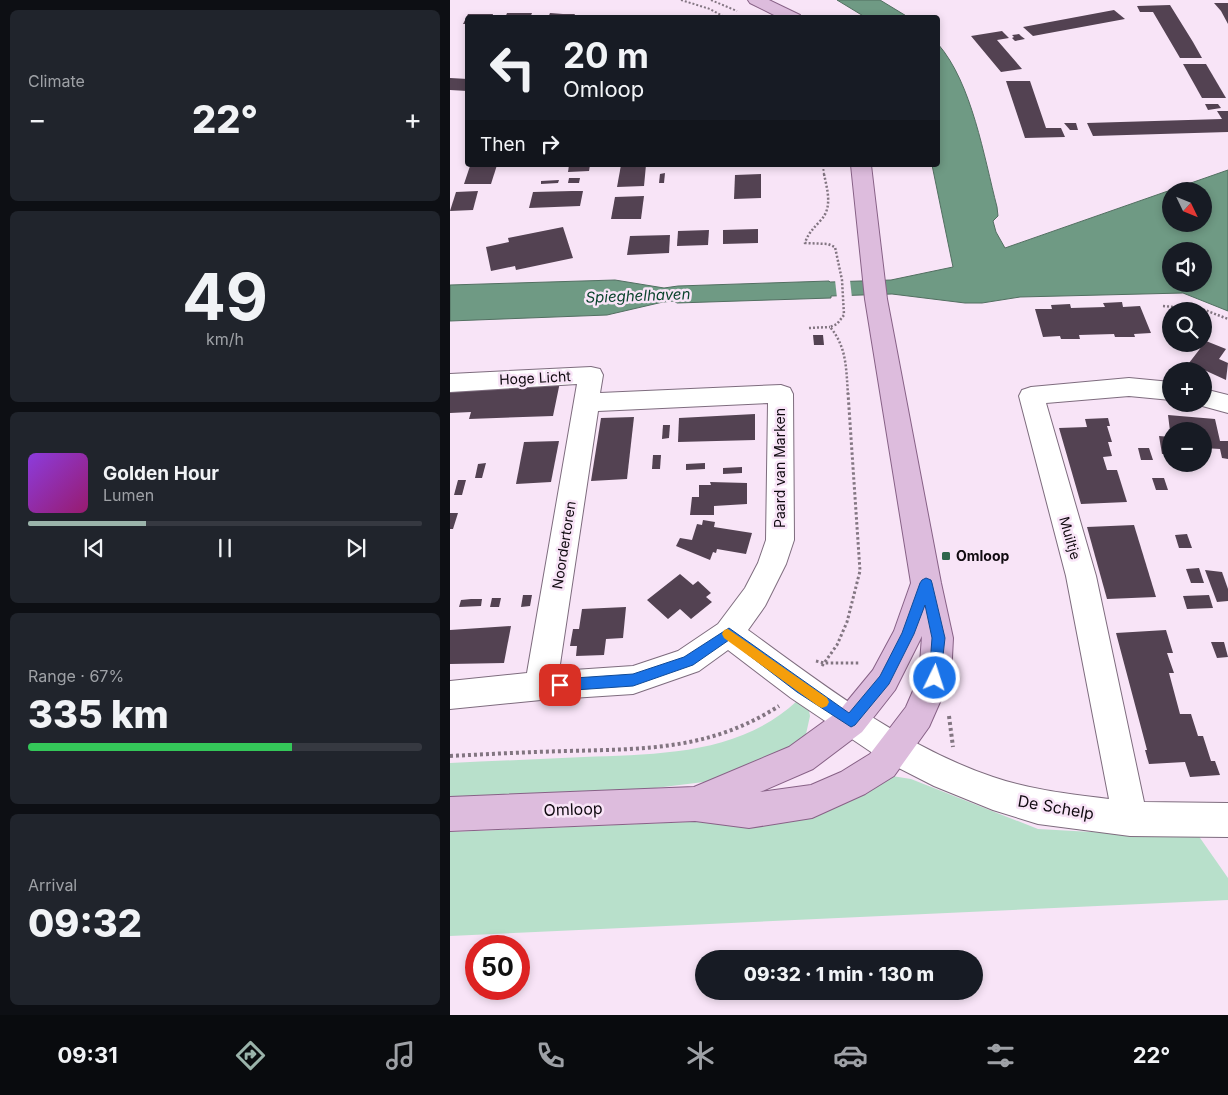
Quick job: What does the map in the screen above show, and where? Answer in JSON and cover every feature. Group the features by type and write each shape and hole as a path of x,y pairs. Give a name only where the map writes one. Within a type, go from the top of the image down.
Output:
{"main road":[{"path":"756,0 788,15"},
{"name":"Omloop","path":"450,814 695,804 749,811 812,801 853,783 882,765 918,717 935,678 938,638 926,583 875,289 861,167"},
{"name":"Omloop","path":"695,804 801,758 851,721 884,680 908,634 926,583"}],"street":[{"name":"Hoge Licht","path":"450,383 590,375 586,403"},
{"name":"Muiltje","path":"1130,819 1081,576 1031,396 1129,387 1162,390"},
{"name":"Paard van Marken","path":"450,695 541,686 633,680 688,661 729,633 755,597 772,564 780,540 780,394 586,403"},
{"path":"1212,400 1228,404"},
{"name":"Noordertoren","path":"541,686 586,403"},
{"path":"729,633 802,688 851,721"},
{"name":"De Schelp","path":"851,721 895,749 946,775 993,794 1038,807 1130,819 1228,820"}],"path":[{"path":"681,0 710,9 721,15"},
{"path":"711,0 743,13"},
{"path":"823,167 824,184 829,204 827,213 809,231 805,242 828,244 835,247 844,300"},
{"path":"1212,312 1228,319"},
{"path":"809,328 830,327"}],"shaded area":[{"path":"797,701 809,711 810,716 806,734 797,747 712,781 647,789 450,797 450,763 640,755 696,748 724,742 750,732 774,719"},
{"path":"892,776 911,779 1038,829 1146,835 1198,835 1228,878 1228,900 450,936 450,832 761,819"}],"water":[{"path":"837,0 880,0 905,15 862,15"},
{"name":"Spieghelhaven","path":"940,47 960,79 975,121 997,207 998,216 993,221 996,232 1005,248 1162,193 1162,232 1212,232 1212,182 1194,182 1228,170 1228,311 1212,305 1212,302 1206,302 1183,293 1020,297 982,303 965,303 892,294 677,303 674,301 607,315 450,321 450,285 615,280 664,288 678,286 891,280 953,267 932,167 940,167"}],"pier":[{"path":"835,280 850,280 852,298 837,298"}],"building":[{"path":"1214,3 1228,3 1228,24 1221,11"},
{"path":"1170,5 1202,58 1180,58 1153,12 1140,12 1137,6"},
{"path":"1114,10 1125,19 1033,36 1023,27"},
{"path":"507,13 532,13 531,15 506,15"},
{"path":"550,13 575,14 574,15 549,15"},
{"path":"468,14 493,14 493,15"},
{"path":"1002,31 1009,38 997,40 1022,69 1001,72 971,36"},
{"path":"1019,34 1025,39 1015,41 1012,38 1014,37 1012,35"},
{"path":"1183,64 1206,64 1226,98 1202,98"},
{"path":"450,78 465,79 465,91 450,90"},
{"path":"1006,81 1030,81 1046,128 1061,128 1065,137 1025,138"},
{"path":"1205,104 1218,104 1221,108 1208,110"},
{"path":"1217,111 1228,111 1228,132 1093,136 1087,123 1222,119"},
{"path":"1064,123 1076,123 1078,130 1070,130"},
{"path":"470,167 496,167 491,184 464,184"},
{"path":"569,167 590,167 589,171 568,172"},
{"path":"621,167 646,167 644,186 617,187"},
{"path":"665,173 664,183 659,183 660,174"},
{"path":"761,174 761,198 734,199 735,175"},
{"path":"569,178 580,178 579,183 568,183"},
{"path":"559,180 558,183 541,184 541,181"},
{"path":"478,191 473,210 450,211 456,192"},
{"path":"583,191 580,206 529,208 533,192"},
{"path":"644,196 641,219 611,219 615,197"},
{"path":"563,227 573,258 516,270 515,266 491,271 486,247 509,242 508,238"},
{"path":"758,229 758,243 723,244 723,230"},
{"path":"709,230 708,245 677,246 678,231"},
{"path":"670,235 669,253 627,255 630,236"},
{"path":"1122,302 1123,307 1140,306 1151,333 1134,334 1135,337 1115,337 1114,334 1079,335 1080,339 1061,339 1060,336 1043,337 1035,309 1052,309 1051,305 1070,304 1071,308 1105,307 1103,303"},
{"path":"813,335 823,335 824,345 814,345"},
{"path":"1212,343 1226,349 1219,359 1228,363 1226,380 1212,374 1212,362 1190,362 1198,352 1212,352"},
{"path":"560,382 553,416 469,419 471,412 450,413 450,390"},
{"path":"755,414 755,440 678,442 679,418"},
{"path":"1168,415 1215,419 1220,441 1228,441 1228,459 1222,458 1220,449 1212,448 1212,422 1169,422"},
{"path":"634,417 627,479 591,481 601,418"},
{"path":"1108,418 1110,426 1107,426 1112,442 1108,442 1112,456 1103,457 1107,470 1117,470 1127,502 1081,504 1059,428 1087,427 1085,419"},
{"path":"663,425 670,425 669,438 662,439"},
{"path":"1159,436 1162,436 1162,454"},
{"path":"559,441 551,482 516,484 524,442"},
{"path":"1138,448 1149,448 1153,460 1141,460"},
{"path":"653,455 661,455 660,469 652,469"},
{"path":"486,463 482,478 475,478 478,464"},
{"path":"705,463 705,469 686,470 686,464"},
{"path":"742,467 742,473 723,474 723,468"},
{"path":"1152,478 1164,478 1168,490 1156,490"},
{"path":"458,480 466,480 462,495 454,495"},
{"path":"710,482 747,483 747,504 714,506 714,515 690,515 692,497 699,497 699,485 711,485"},
{"path":"450,513 458,513 453,529 450,529"},
{"path":"703,520 715,522 714,527 752,533 746,554 717,549 716,553 713,552 710,560 676,546 680,538 692,540 697,524 702,525"},
{"path":"1134,525 1156,597 1107,599 1087,527"},
{"path":"1187,534 1192,548 1179,548 1175,535"},
{"path":"1199,568 1204,583 1191,583 1186,569"},
{"path":"1205,570 1222,572 1228,589 1228,601 1217,602"},
{"path":"680,574 693,585 698,581 711,593 706,597 712,602 691,619 680,609 668,619 647,600"},
{"path":"523,595 532,595 530,606 521,607"},
{"path":"1209,595 1213,608 1187,609 1183,596"},
{"path":"492,598 501,598 499,607 490,607"},
{"path":"482,599 481,606 459,607 461,600"},
{"path":"626,607 623,638 606,639 604,655 576,656 577,646 570,646 573,629 579,629 582,609"},
{"path":"511,626 504,663 450,664 450,630"},
{"path":"1166,630 1173,653 1167,653 1174,673 1169,673 1180,714 1191,714 1198,736 1203,736 1211,761 1215,761 1220,775 1190,777 1185,762 1149,764 1116,633"},
{"path":"1211,642 1224,642 1228,657 1217,658"}],"slow traffic":[{"path":"728,634 822,702"}],"place":[{"name":"Omloop","path":"946,556"}],"route":[{"path":"560,685 633,680 688,661 729,633 802,688 851,721 884,680 908,634 926,583 938,638 935,678"}]}
